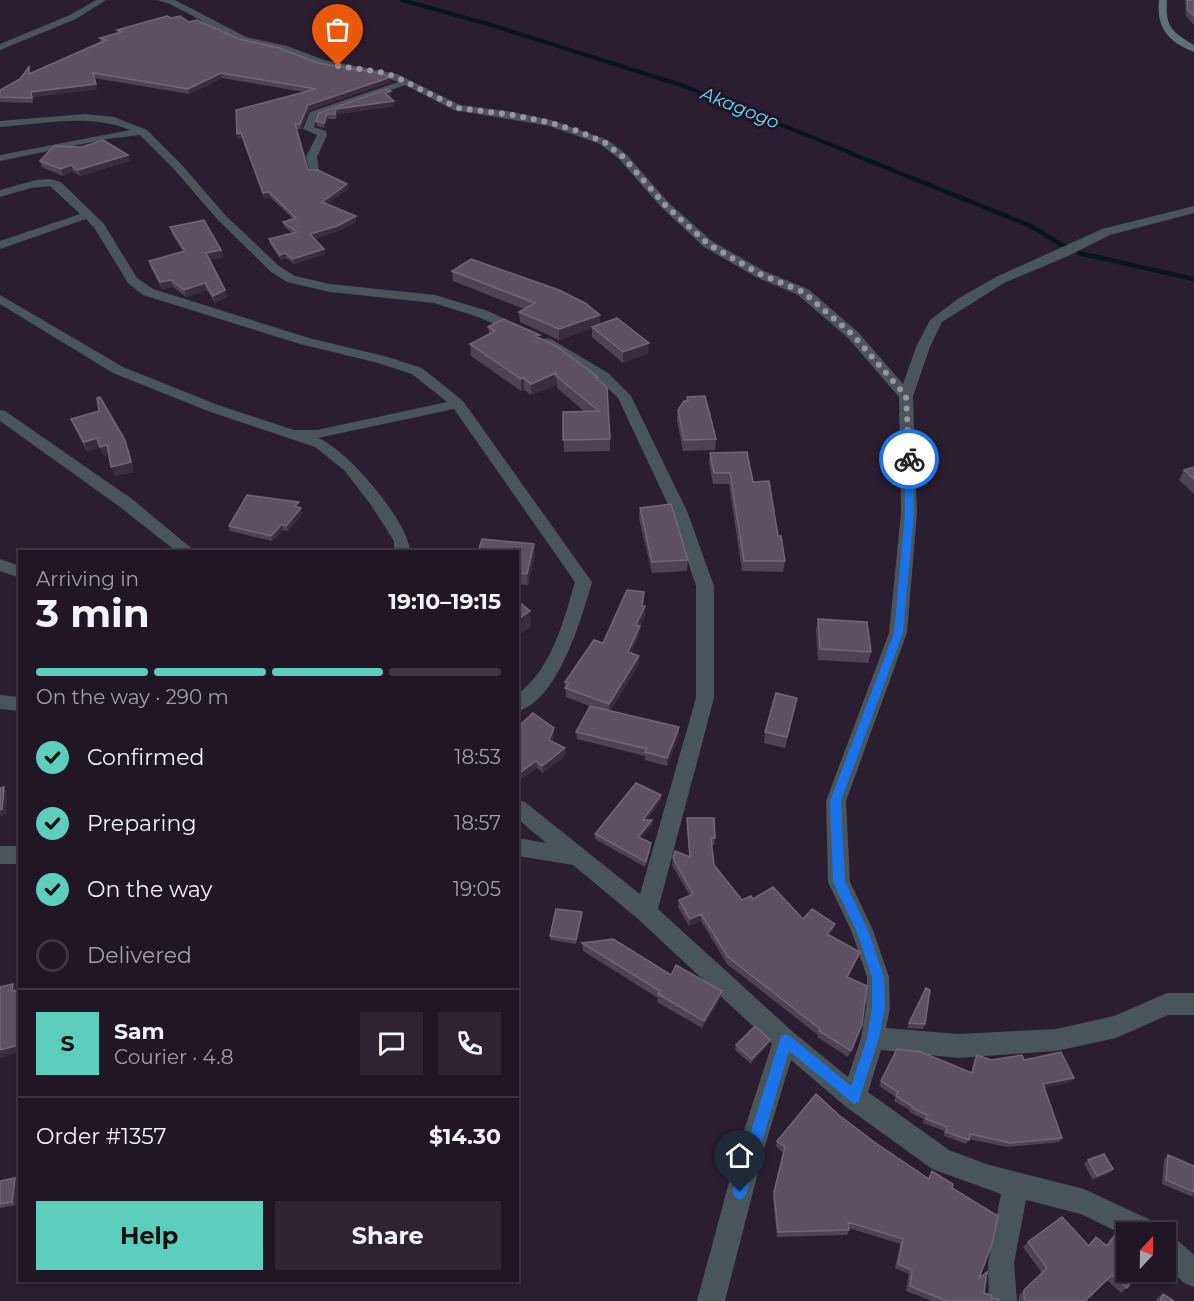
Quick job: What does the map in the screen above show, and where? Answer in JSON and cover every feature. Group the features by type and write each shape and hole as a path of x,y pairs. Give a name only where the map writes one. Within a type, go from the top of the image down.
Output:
{"main road":[{"path":"1163,0 1161,18 1165,27 1194,49"}],"street":[{"path":"0,47 73,17 102,0"},
{"path":"161,0 172,2 243,39 284,48 292,54 323,63 380,72 458,108 513,115 551,123 604,142 623,157 665,205 708,244 760,274 803,292 853,335 906,396"},
{"path":"315,171 310,162 322,133 308,129 314,114 405,82"},
{"path":"0,124 93,118 110,119 143,132 177,166 222,218 281,273 291,279 330,288 435,299 483,314 552,344 603,376 624,396 679,511 705,586 705,698 646,912"},
{"path":"0,158 107,136 143,132"},
{"path":"0,194 49,181 57,184 100,227 132,280 148,292 305,341 383,360 417,371 458,404 584,582 566,640 537,689 519,703"},
{"path":"854,1097 873,1038 878,1008 878,977 862,930 839,882 836,801 898,633 909,513 906,396 923,347 937,320 1000,280 1064,253 1096,236 1194,209"},
{"path":"0,245 87,215"},
{"path":"0,299 118,370 213,408 290,434 319,439 458,404"},
{"path":"0,414 126,503 185,550"},
{"path":"319,439 349,467 377,502 402,542 402,550"},
{"path":"0,565 18,571"},
{"path":"0,702 18,704"},
{"path":"519,809 574,856 646,912 786,1040 854,1097 940,1160 986,1177 1084,1202 1127,1222"},
{"path":"519,847 574,856"},
{"path":"873,1038 958,1046 1056,1040 1116,1027 1167,1004 1194,1004"},
{"path":"711,1301 751,1149 786,1040"},
{"path":"1004,1301 1001,1263 1016,1184"},
{"path":"1176,1256 1194,1273"}],"building":[{"path":"1187,0 1194,0 1194,16 1188,10"},
{"path":"167,16 171,18 180,16 189,22 197,20 239,39 279,48 318,63 391,77 308,105 300,124 295,124 308,170 318,170 347,184 322,202 356,216 337,226 310,234 324,249 293,259 285,253 280,255 269,239 297,232 283,222 296,218 269,192 263,193 241,133 237,134 236,110 316,89 221,73 188,89 93,73 96,84 31,92 32,98 0,97 0,90 20,79 29,67 29,74 106,40 100,38 121,32 117,30"},
{"path":"387,89 391,91 385,93 394,101 336,109 335,114 327,114 324,123 316,121 319,113"},
{"path":"103,140 128,155 78,170 71,165 61,169 40,161 54,146 82,147"},
{"path":"204,220 221,250 206,253 225,290 213,296 205,283 184,290 171,280 160,282 149,261 185,251 170,227"},
{"path":"471,259 559,290 585,303 600,315 559,329 519,312 535,303 452,271"},
{"path":"617,318 649,343 623,352 592,327"},
{"path":"503,319 540,335 535,336 556,346 598,377 596,378 607,387 610,439 563,440 563,412 599,411 556,376 556,373 531,384 470,344 495,331 488,327"},
{"path":"705,396 716,439 684,440 678,410 684,401 688,401 687,397"},
{"path":"100,397 125,440 131,462 111,467 107,445 100,447 97,438 84,442 71,419 99,411 97,398"},
{"path":"747,452 753,482 769,481 778,536 781,536 785,561 744,561 730,473 714,473 710,453"},
{"path":"1194,467 1194,479 1184,470"},
{"path":"247,495 299,502 295,506 301,508 286,526 282,524 271,536 229,526"},
{"path":"671,504 688,560 652,562 640,508"},
{"path":"482,539 534,544 527,574 519,573 519,550 479,550"},
{"path":"627,590 644,592 642,606 645,606 636,625 640,626 628,652 639,656 609,704 565,688 569,683 565,682 594,640 603,643"},
{"path":"519,602 530,611 519,618"},
{"path":"818,619 867,622 871,652 820,649"},
{"path":"776,693 797,698 787,737 765,732"},
{"path":"590,706 679,727 667,758 645,752 647,749 576,732"},
{"path":"533,713 554,728 549,740 565,748 542,766 536,761 519,773 519,722 521,724"},
{"path":"636,783 661,795 643,820 652,820 638,837 651,843 646,862 595,834"},
{"path":"4,787 2,809 0,810 0,788"},
{"path":"687,818 714,818 715,838 711,838 714,865 742,900 751,896 753,899 773,887 803,919 812,909 835,924 827,934 860,952 847,977 867,986 862,1025 851,1051 819,1031 820,1029 728,957 701,914 690,919 679,900 693,894 673,858 675,851 690,857"},
{"path":"556,909 582,912 576,940 550,936"},
{"path":"613,939 671,975 676,965 722,991 704,1021 658,994 660,991 582,943"},
{"path":"13,984 12,991 18,990 18,1046 0,1050 0,987"},
{"path":"926,988 930,990 925,1024 909,1023"},
{"path":"755,1026 770,1040 752,1059 736,1045"},
{"path":"897,1049 921,1052 972,1073 977,1055 991,1060 1022,1055 1024,1060 1061,1052 1074,1078 1043,1084 1062,1138 1010,1143 970,1134 969,1140 946,1132 947,1127 926,1119 927,1115 912,1108 896,1096 898,1092 881,1081"},
{"path":"816,1094 840,1116 877,1144 929,1179 932,1171 953,1184 952,1188 998,1216 992,1244 979,1278 987,1272 984,1293 999,1301 946,1301 910,1286 912,1270 898,1264 903,1239 848,1222 849,1230 778,1232 774,1192 785,1147 777,1141"},
{"path":"1104,1154 1113,1169 1097,1176 1088,1160"},
{"path":"1168,1155 1194,1166 1194,1192 1166,1180"},
{"path":"15,1178 12,1202 0,1204 0,1181"},
{"path":"1062,1217 1089,1246 1096,1237 1107,1246 1116,1234 1116,1278 1112,1275 1085,1301 1026,1301 1024,1290 1047,1268 1028,1242"},
{"path":"1120,1282 1131,1282 1127,1288"},
{"path":"1163,1294 1174,1301 1160,1301"}],"waterway":[{"name":"Akagogo","path":"402,0 488,24 684,86 854,154"},
{"name":"Akagogo","path":"850,153 1031,226 1067,248"},
{"name":"Akagogo","path":"1079,253 1194,279"}],"way so far":[{"path":"338,66 394,76 458,108 513,115 551,123 604,142 623,157 665,205 708,244 760,274 803,292 853,335 906,396 909,459"}],"route":[{"path":"740,1192 751,1149 786,1040 854,1097 873,1038 878,1008 878,977 862,930 839,882 836,801 898,633 909,513 909,459"}]}
